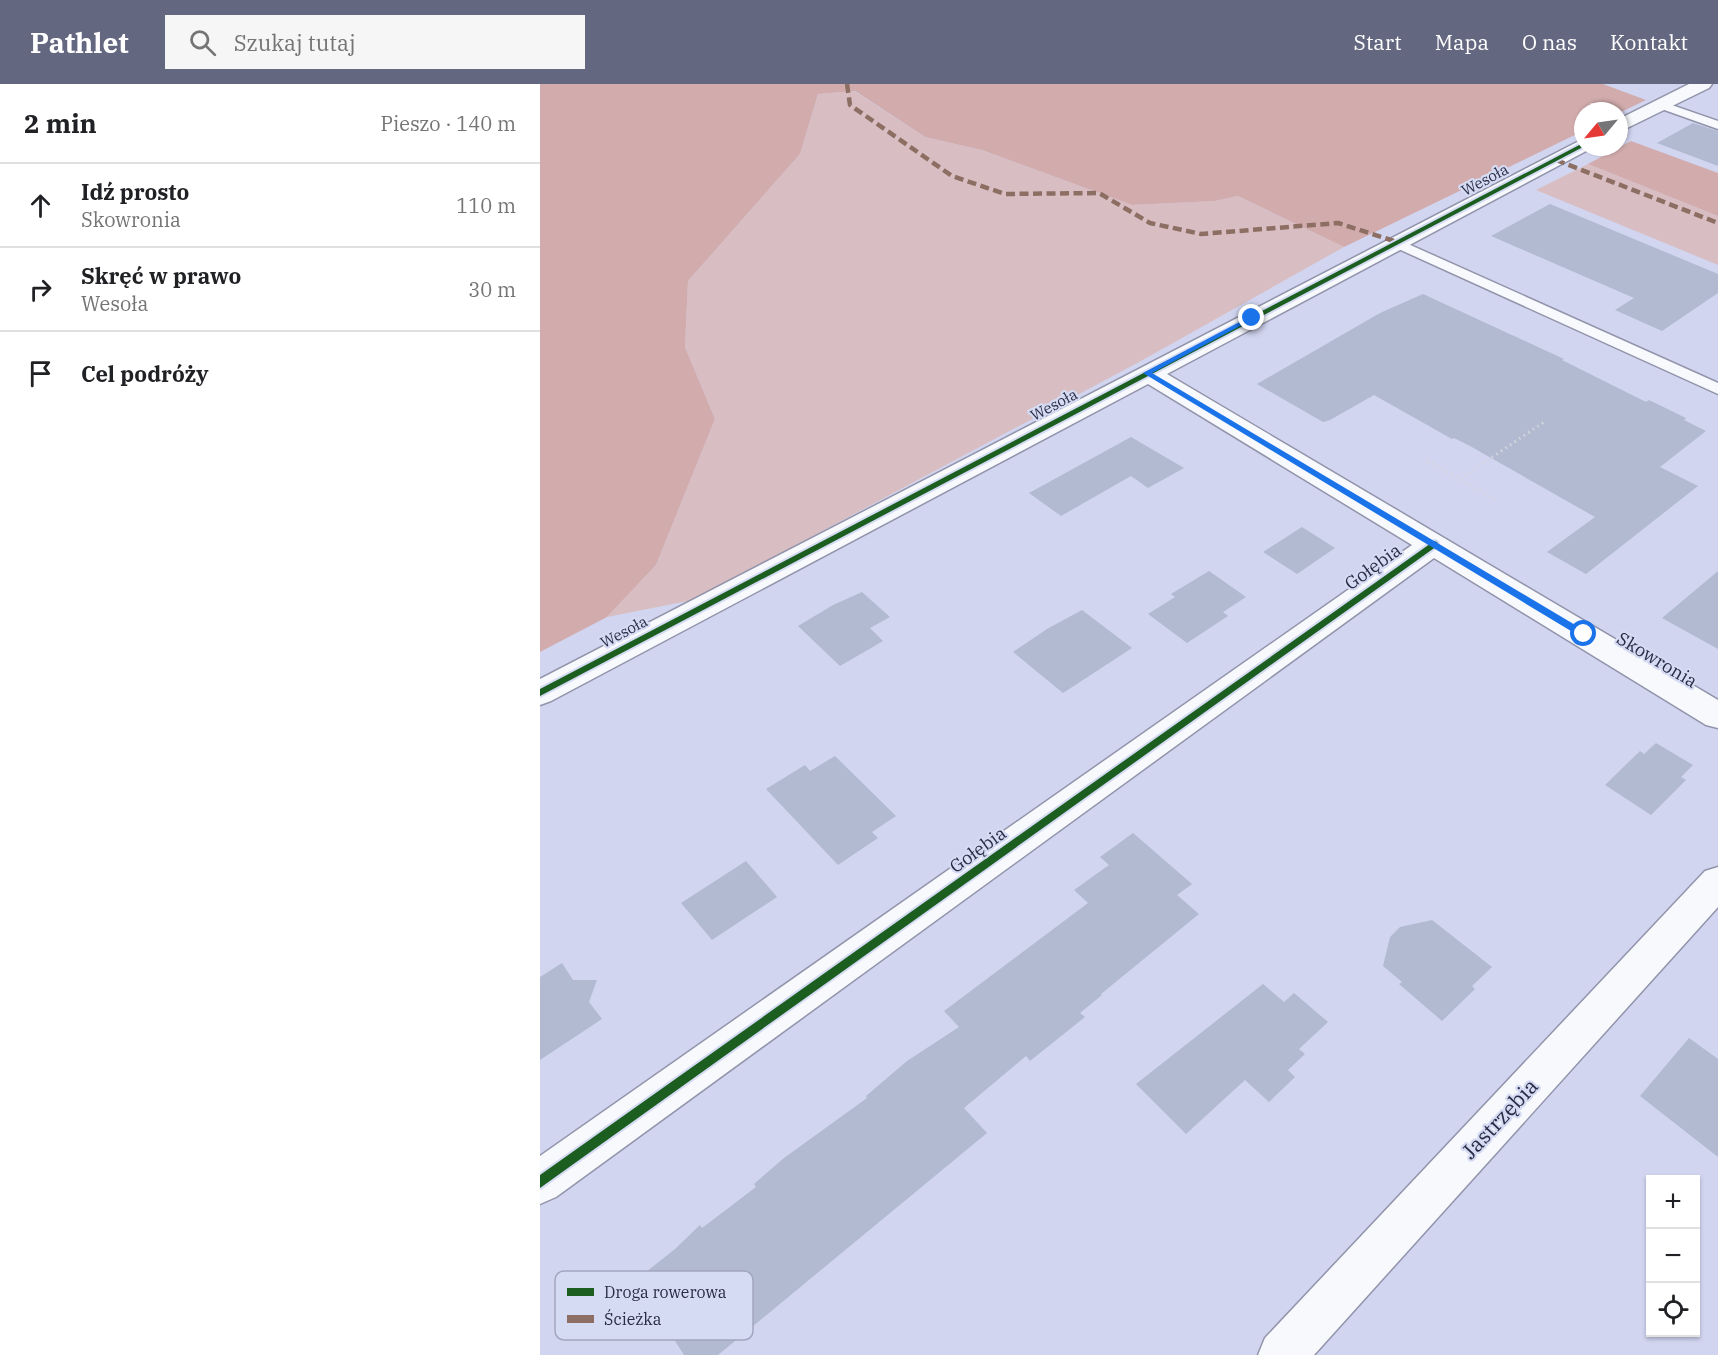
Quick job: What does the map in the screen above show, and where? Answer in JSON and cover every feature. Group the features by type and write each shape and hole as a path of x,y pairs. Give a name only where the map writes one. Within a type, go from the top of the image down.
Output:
{"street":[{"path":"1628,121 1703,84"},
{"name":"Wesoła","path":"540,693 1574,150"},
{"name":"Skowronia","path":"1147,373 1718,716"},
{"name":"Gołębia","path":"540,1182 1434,544"},
{"name":"Jastrzębia","path":"1282,1355 1718,882"}],"lane":[{"path":"1660,105 1718,125"},
{"path":"1397,243 1718,389"}],"path":[{"path":"1460,479 1544,422"},
{"path":"1427,461 1495,499"}],"shaded area":[{"path":"540,84 1603,84 1646,100 1628,109 1628,102 1574,102 1574,135 1344,247 1238,196 1215,201 1132,205 982,150 925,137 855,91 818,94 800,154 688,281 685,347 715,419 656,565 607,617 540,652"},
{"path":"854,91 925,137 982,150 1132,205 1215,201 1238,196 1344,247 1141,361 693,600 607,617 656,565 715,419 685,347 688,281 800,154 818,94"},
{"path":"1631,141 1718,173 1718,216 1588,164 1603,156 1628,156 1628,143"},
{"path":"1588,164 1718,216 1718,265 1536,190"}],"building":[{"path":"1693,123 1718,131 1718,166 1657,143"},
{"path":"1550,204 1718,274 1718,293 1662,331 1615,310 1634,298 1491,236"},
{"path":"1423,294 1564,359 1562,360 1646,402 1649,400 1686,418 1684,420 1706,431 1660,467 1698,486 1586,574 1547,552 1595,517 1374,395 1323,422 1257,384 1380,313"},
{"path":"1131,437 1184,468 1148,488 1131,476 1061,516 1029,493"},
{"path":"1302,527 1335,548 1297,574 1263,552"},
{"path":"1209,571 1246,597 1223,612 1228,616 1187,643 1148,614 1175,597 1171,594"},
{"path":"1718,571 1718,649 1662,618"},
{"path":"862,592 890,617 870,628 883,641 840,666 798,626 833,605"},
{"path":"1082,610 1132,648 1063,693 1013,652 1047,629"},
{"path":"1656,743 1693,765 1681,777 1686,780 1651,815 1605,785 1640,751 1644,754"},
{"path":"835,756 896,816 872,832 878,838 838,865 766,789 805,765 810,771"},
{"path":"1133,833 1192,884 1177,895 1199,914 1080,1013 1085,1017 1030,1061 1026,1056 964,1108 987,1133 753,1326 753,1271 647,1271 700,1225 702,1228 756,1187 754,1184 784,1158 867,1098 866,1096 907,1061 959,1027 944,1011 1088,903 1074,890 1109,865 1100,857"},
{"path":"746,861 777,897 712,940 681,903"},
{"path":"1432,920 1492,967 1472,986 1475,989 1442,1021 1399,984 1402,982 1383,966 1390,937 1400,927"},
{"path":"562,963 573,980 597,980 589,1002 602,1019 540,1060 540,977"},
{"path":"1263,984 1284,1002 1294,993 1328,1022 1299,1049 1305,1054 1288,1070 1295,1077 1269,1102 1245,1080 1186,1134 1136,1084"},
{"path":"1689,1038 1718,1059 1718,1157 1640,1096"},
{"path":"674,1340 736,1340 718,1355 684,1355"}],"marked path":[{"path":"847,84 850,105 952,176 1005,194 1099,193 1150,223 1201,234 1338,223 1397,242"},
{"path":"1556,160 1718,223"}],"cycle path":[{"path":"540,693 1574,150"},
{"path":"540,1182 1434,544"}],"route":[{"path":"1252,318 1147,373 1584,634"}]}
